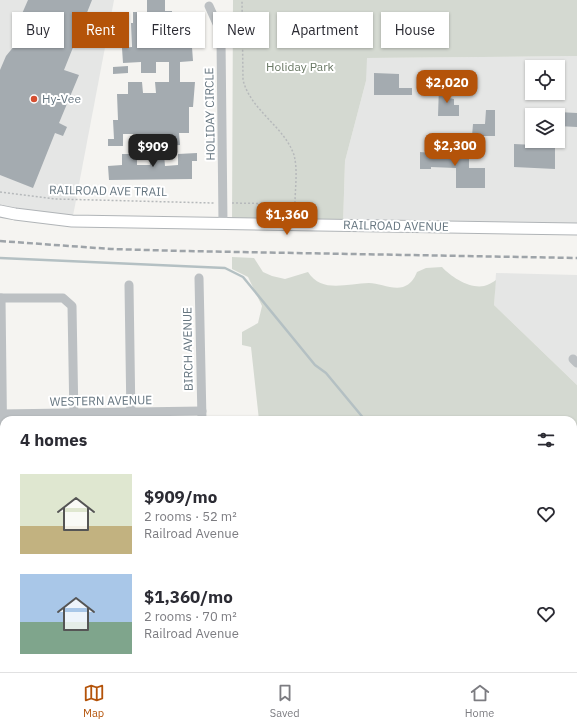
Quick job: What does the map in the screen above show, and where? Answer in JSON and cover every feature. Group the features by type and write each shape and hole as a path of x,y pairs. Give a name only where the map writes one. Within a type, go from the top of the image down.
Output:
{"main road":[{"name":"RAILROAD AVENUE","path":"0,211 58,220 577,229"}],"street":[{"name":"HOLIDAY CIRCLE","path":"209,6 218,26 221,40 223,223"},
{"name":"BIRCH AVENUE","path":"199,278 202,416"},
{"path":"129,285 131,416"},
{"path":"1,414 1,298 63,298 68,300 73,310 74,416"},
{"name":"WESTERN AVENUE","path":"1,414 50,416"},
{"name":"WESTERN AVENUE","path":"131,416 202,416"}],"path":[{"path":"228,203 295,204 296,169 294,156 288,142 253,102 245,89 243,80 242,0"},
{"name":"RAILROAD AVE TRAIL","path":"0,192 55,200 216,203"}],"shaded area":[{"path":"0,0 114,0 112,12 72,12 72,48 105,48 72,221 0,211"},
{"path":"577,56 577,230 343,225 345,161 366,81 366,58"},
{"path":"496,273 577,275 577,385 494,305"}],"green space":[{"name":"Holiday Park","path":"233,0 577,0 577,56 367,58 366,81 345,161 343,225 232,223 233,48 269,48 269,12 233,12"},
{"path":"232,257 254,258 263,272 272,276 285,279 308,272 320,283 336,286 369,283 399,288 410,283 417,272 426,268 442,267 450,275 473,286 484,286 496,280 494,305 577,385 577,416 259,416 251,347 242,345 242,332 258,323 262,306 248,277 232,269"}],"building":[{"name":"Hy-Vee","path":"28,0 92,0 87,12 72,12 73,48 64,70 79,75 59,123 67,127 63,136 55,133 33,188 0,175 0,70 6,56 13,48 64,48 64,12 23,12"},
{"path":"147,0 165,0 165,11 172,11 172,12 147,12"},
{"path":"133,12 137,12 137,48 192,48 193,61 180,62 180,82 195,82 193,107 189,107 189,133 179,133 180,145 164,146 164,134 151,134 152,146 137,146 136,134 123,134 123,146 108,146 108,139 114,139 113,120 118,120 117,94 128,94 128,82 142,82 143,93 156,93 155,82 169,82 169,62 156,62 156,73 141,73 141,62 123,63 122,48 132,47 131,23 133,23"},
{"path":"128,66 128,73 113,74 113,67"},
{"path":"374,73 399,74 399,88 412,88 412,95 374,95"},
{"path":"439,86 449,86 449,98 454,99 454,105 459,105 459,116 438,116"},
{"path":"486,110 495,110 495,136 472,136 473,124 485,124"},
{"path":"565,112 577,113 577,127 565,126"},
{"path":"514,144 525,145 525,148 555,148 555,169 514,167"},
{"path":"431,149 469,150 469,168 485,168 485,188 456,188 456,168 431,167 431,169 420,169 420,152 431,153"},
{"path":"197,153 197,161 192,161 192,179 109,180 108,166 122,165 122,154 137,154 137,165 150,165 149,154 164,154 165,166 178,165 178,154"}],"waterway":[{"path":"0,258 225,268 243,277 315,365 326,373 362,416"}],"railway":[{"path":"0,241 111,249 577,258"}],"place":[{"name":"Hy-Vee","path":"34,99"}]}
